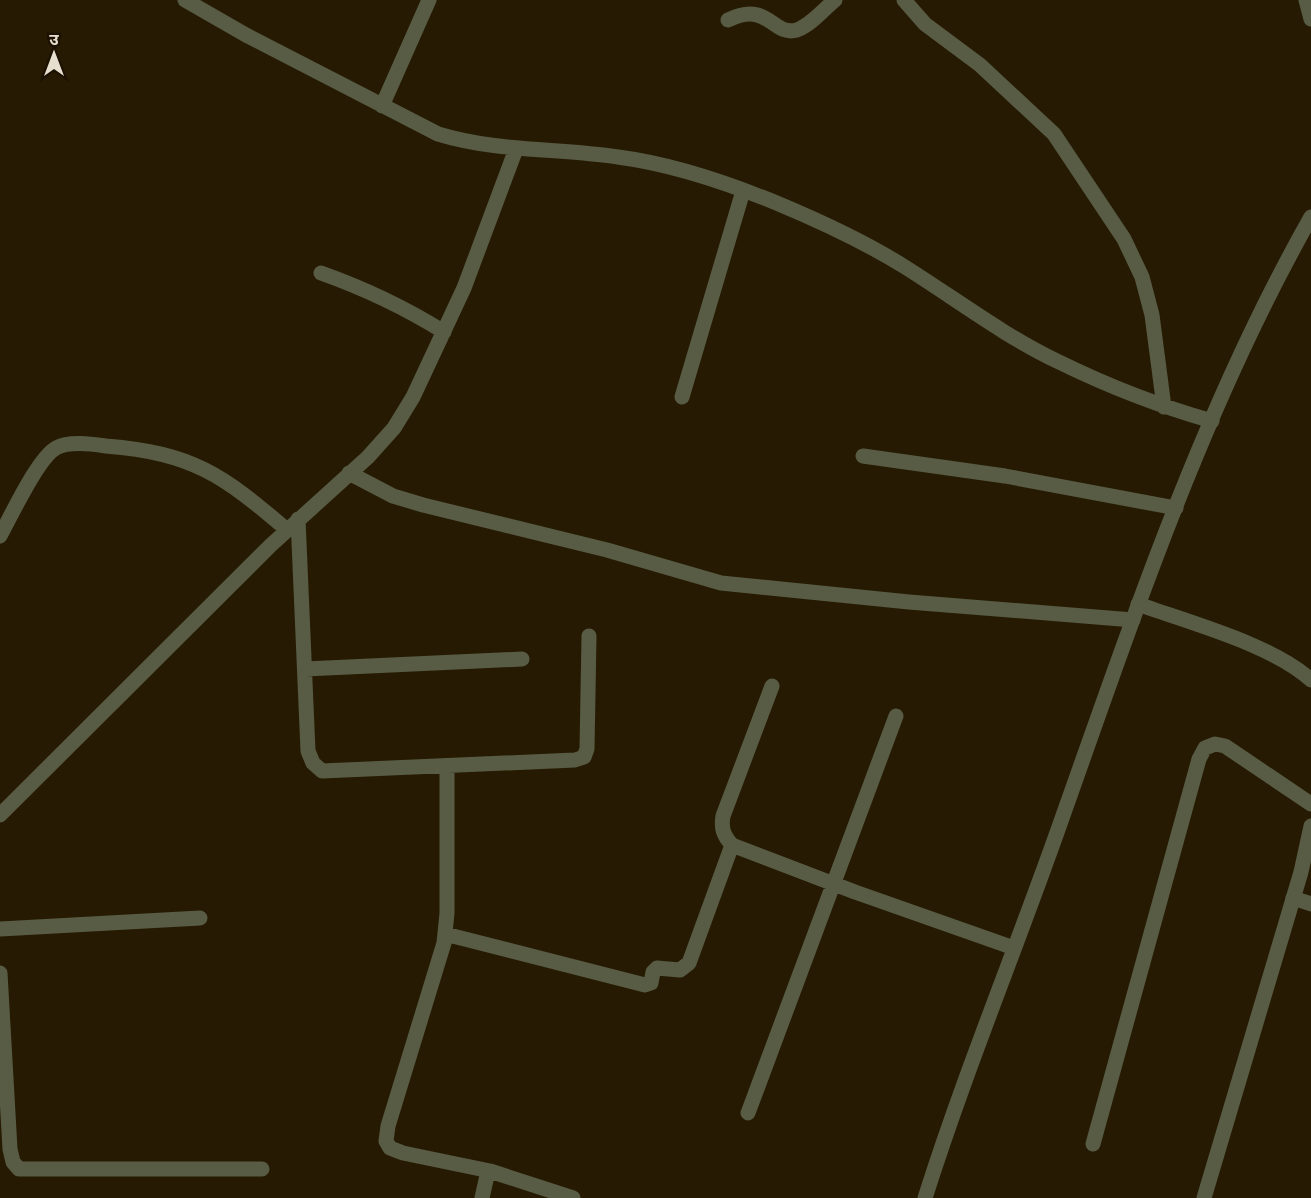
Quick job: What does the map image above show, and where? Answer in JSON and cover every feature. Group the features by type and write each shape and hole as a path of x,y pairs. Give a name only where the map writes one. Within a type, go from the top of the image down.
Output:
{"street":[{"path":"185,0 438,134 470,144 516,150 619,157 671,168 743,191 833,228 903,266 991,324 1058,362 1164,407 1212,421"},
{"path":"382,106 429,0"},
{"path":"728,20 741,13 752,12 764,15 788,31 798,29 835,0"},
{"path":"904,0 925,24 980,64 1054,134 1124,238 1142,277 1152,315 1164,407"},
{"path":"1306,0 1311,20"},
{"path":"0,815 394,428 413,397 464,288 516,150"},
{"path":"682,397 743,191"},
{"path":"925,1198 951,1115 1138,604 1212,421 1287,260 1311,217"},
{"path":"321,273 379,294 444,332"},
{"path":"0,536 43,460 56,448 72,444 132,448 174,456 203,466 293,525"},
{"path":"863,456 1005,476 1176,508"},
{"path":"349,473 393,496 423,505 607,549 721,583 909,602 1133,620"},
{"path":"293,525 305,669 308,751 313,763 322,771 575,760 584,757 587,749 589,636"},
{"path":"1138,604 1245,644 1299,670 1311,680"},
{"path":"305,669 522,659"},
{"path":"772,686 723,816 721,827 724,837 732,844 831,883 1014,948"},
{"path":"748,1113 831,883 896,716"},
{"path":"1093,1144 1199,759 1205,748 1215,744 1225,746 1311,804"},
{"path":"447,766 445,934 388,1126 386,1141 390,1148 403,1154 488,1171 573,1198"},
{"path":"0,797 17,798"},
{"path":"1204,1198 1293,898 1311,826"},
{"path":"445,934 645,985 651,983 653,972 657,968 680,970 689,963 732,844"},
{"path":"1293,898 1311,904"},
{"path":"0,929 200,918"},
{"path":"0,973 10,1149 19,1169 262,1168"},
{"path":"482,1198 488,1171"}]}
